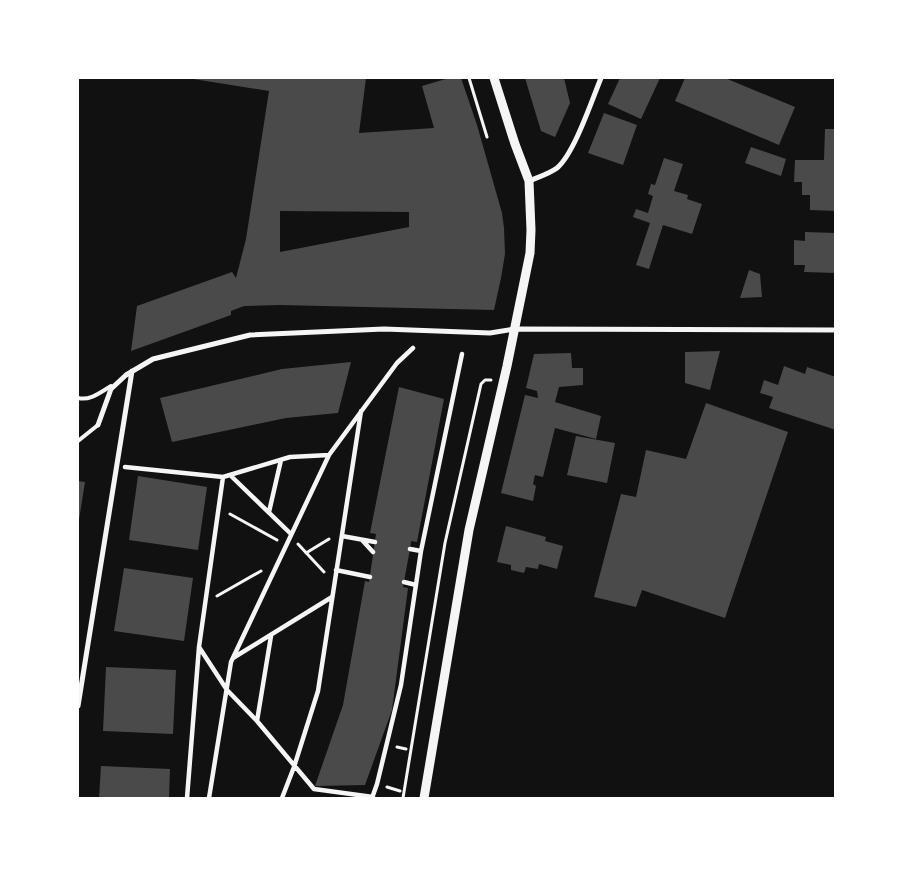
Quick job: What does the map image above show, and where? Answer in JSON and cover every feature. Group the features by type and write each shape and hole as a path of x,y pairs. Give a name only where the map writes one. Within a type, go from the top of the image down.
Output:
{"street":[{"path":"424,798 469,530 504,382 530,253 529,180 515,144 494,78"},
{"path":"529,180 551,172 571,150 601,78"},
{"path":"98,425 111,390 115,384 132,371 154,359 250,335 384,329 490,333 515,329 836,330"},
{"path":"209,798 233,658 329,455 397,363 413,348"},
{"path":"199,647 227,690 257,721 314,789 372,798 401,684 421,551 462,354"},
{"path":"78,706 132,371"},
{"path":"282,798 318,691 362,409"},
{"path":"126,467 222,477 290,457 329,455"},
{"path":"268,512 281,460"},
{"path":"230,474 291,535"},
{"path":"186,798 199,647 222,477"},
{"path":"342,533 375,542"},
{"path":"362,540 373,552"},
{"path":"410,549 421,551"},
{"path":"336,570 370,577"},
{"path":"404,582 416,585"},
{"path":"233,658 332,597"},
{"path":"257,721 271,636"}],"lane":[{"path":"78,398 82,399 97,395 115,384"},
{"path":"78,441 98,425"}],"path":[{"path":"469,78 487,137"},
{"path":"403,798 445,543 481,384 485,380 504,382"},
{"path":"218,508 287,545"},
{"path":"306,554 342,533"},
{"path":"291,535 306,554 334,583"},
{"path":"205,603 279,560"}],"building":[{"path":"187,78 366,78 359,133 434,128 422,86 449,78 461,78 477,125 502,213 505,254 494,310 280,305 244,306 231,311 231,315 131,351 137,306 232,272 236,278 246,239 269,91","holes":["280,211 409,212 409,227 280,252"]},
{"path":"525,78 564,78 570,103 555,137 541,131"},
{"path":"620,78 660,78 641,119 608,104"},
{"path":"685,78 725,78 795,107 779,145 675,101"},
{"path":"604,113 637,125 623,165 588,153"},
{"path":"825,129 836,129 836,211 810,210 810,195 802,195 802,182 794,182 795,160 824,160"},
{"path":"751,147 786,159 781,176 745,163"},
{"path":"664,158 683,164 674,191 688,195 687,199 702,204 692,234 663,225 649,269 636,265 650,223 633,217 636,209 648,213 653,196 648,194 651,184 655,185"},
{"path":"805,232 836,233 836,273 804,272 805,265 794,265 794,240 805,241"},
{"path":"749,270 760,274 762,297 740,298"},
{"path":"720,351 710,390 685,383 685,352"},
{"path":"571,353 572,368 583,368 583,385 559,387 555,402 601,416 596,439 555,428 543,477 535,475 533,484 536,486 533,501 501,493 525,395 538,398 537,391 526,388 534,354"},
{"path":"351,362 338,413 286,418 172,442 160,398 282,369"},
{"path":"784,366 805,374 807,367 836,377 836,430 769,408 773,397 760,393 764,380 778,385"},
{"path":"399,387 444,399 417,542 411,541 403,587 408,588 392,710 365,785 315,786 343,705 365,581 369,582 376,534 370,533"},
{"path":"706,403 788,432 725,618 642,590 636,607 594,597 621,494 636,497 646,450 686,459"},
{"path":"576,436 615,443 607,483 567,475"},
{"path":"138,476 207,487 198,550 129,540"},
{"path":"78,481 85,482 79,520 78,520"},
{"path":"506,526 546,537 545,541 563,546 557,569 539,564 538,569 526,567 524,573 511,570 511,565 497,562"},
{"path":"124,568 193,578 184,641 114,631"},
{"path":"106,667 176,670 173,734 103,731"},
{"path":"101,766 170,769 169,798 99,798"}]}
